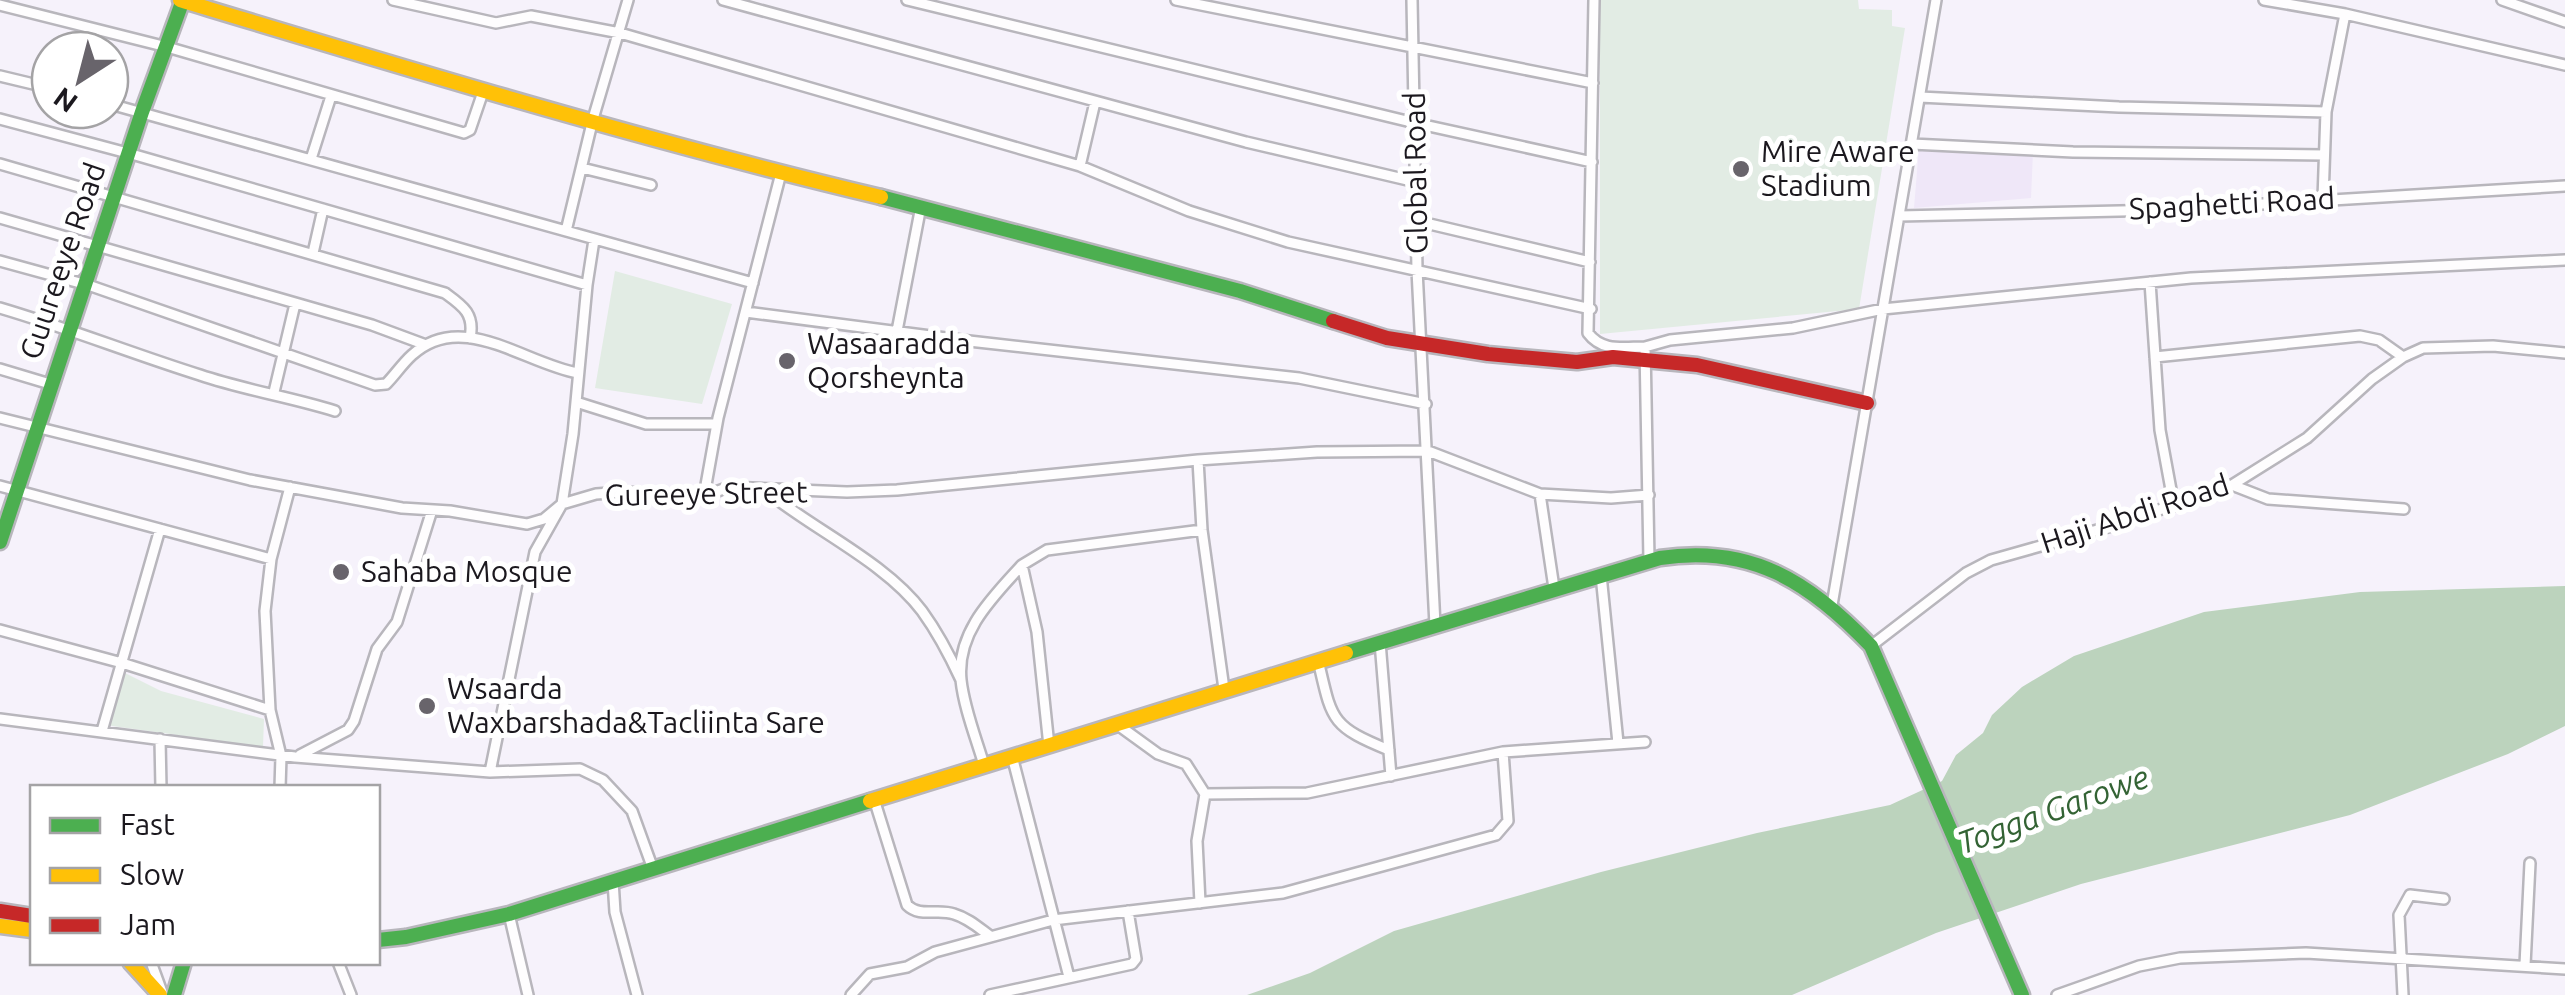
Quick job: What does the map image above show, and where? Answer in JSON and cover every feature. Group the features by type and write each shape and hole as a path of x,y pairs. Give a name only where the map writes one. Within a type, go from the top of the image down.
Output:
{"street":[{"path":"182,0 781,173 1240,291 1387,338 1577,362 1646,353 1670,340 1793,328 1883,308 2150,282 2565,260"},
{"name":"Guureeye Road","path":"0,542 8,488 36,429 182,0"},
{"path":"393,0 496,23 531,16 620,33 1080,166 1190,211 1288,242 1590,309"},
{"path":"566,232 593,118 628,0"},
{"path":"723,0 1095,102 1416,182"},
{"path":"907,0 1592,162"},
{"path":"1176,0 1593,83"},
{"name":"Global Road","path":"1412,0 1418,270 1436,625"},
{"path":"1594,0 1588,333 1596,343 1609,347 1867,403"},
{"path":"1832,606 1936,0"},
{"path":"2264,0 2345,14 2565,65"},
{"path":"2502,0 2565,22"},
{"path":"0,5 167,46 464,133 470,130 484,89"},
{"path":"2323,199 2326,112 2345,14"},
{"path":"0,76 30,83"},
{"path":"311,159 330,96"},
{"path":"1920,97 2118,108 2326,112"},
{"path":"1080,166 1095,102"},
{"path":"130,109 753,283"},
{"path":"0,119 586,285"},
{"path":"1912,144 2072,152 2324,155"},
{"path":"0,164 445,293 468,310 473,324 470,338"},
{"path":"582,168 650,186"},
{"path":"704,496 717,424 781,173"},
{"name":"Spaghetti Road","path":"1899,216 2162,210 2565,186"},
{"path":"897,331 921,206"},
{"path":"312,253 323,208"},
{"path":"0,218 372,325 426,345"},
{"path":"1417,221 1590,262"},
{"path":"490,772 536,552 562,504 594,240"},
{"path":"0,261 84,284 375,385 386,384 410,356 426,345 454,335 578,374"},
{"path":"2150,282 2162,442 2174,506"},
{"path":"274,392 295,304"},
{"path":"0,308 69,328 202,376 335,411"},
{"path":"746,312 1299,378 1426,404"},
{"path":"2155,357 2360,336 2379,340 2403,357"},
{"name":"Haji Abdi Road","path":"1871,646 1966,573 1991,560 2232,485 2307,438 2372,379 2423,348 2565,352"},
{"path":"1646,353 1649,560"},
{"path":"0,370 50,384"},
{"path":"576,402 646,424 717,424"},
{"name":"Gureeye Street","path":"0,418 290,488 527,524 544,519 562,504 596,494 704,496 729,487 766,491 897,490 1198,460 1317,452 1428,451"},
{"path":"1428,451 1540,494 1649,496"},
{"path":"1198,460 1202,530 1224,689"},
{"path":"2232,485 2268,499 2404,509"},
{"path":"8,488 270,558"},
{"path":"280,785 281,756 270,710 266,611 270,558 290,488"},
{"path":"766,491 897,585 921,610 961,680 984,765"},
{"path":"1540,494 1554,588"},
{"path":"295,758 348,730 354,721 377,649 397,622 432,510"},
{"path":"102,731 160,529"},
{"path":"961,680 962,657 977,618 1022,565 1047,550 1202,530"},
{"path":"380,940 509,914 1554,588 1649,560 1698,554 1755,562 1809,588 1871,646 2022,995"},
{"path":"1022,565 1037,632 1050,746"},
{"path":"1601,575 1618,743"},
{"path":"0,630 122,663 270,710"},
{"path":"1380,642 1390,776"},
{"path":"1318,660 1330,710 1339,724 1389,750"},
{"path":"0,719 295,758 490,772 580,769 603,780 632,810 653,869"},
{"path":"1116,723 1158,754 1186,764 1205,794 1197,841 1200,903"},
{"path":"160,739 161,785"},
{"path":"1205,794 1307,793 1503,752 1645,742"},
{"path":"851,995 870,974 908,966 935,952 1053,920 1283,893 1496,834 1508,821 1503,752"},
{"path":"1012,756 1069,977"},
{"path":"874,800 907,906 920,913 955,914 990,936"},
{"path":"2525,965 2530,863"},
{"path":"612,882 615,912 637,995"},
{"path":"2403,995 2398,915 2403,903 2410,895 2444,899"},
{"path":"0,911 30,916"},
{"path":"990,995 1132,964 1136,959 1128,911"},
{"path":"509,914 528,995"},
{"path":"0,926 30,930"},
{"path":"2057,995 2140,966 2180,958 2306,953 2565,969"},
{"path":"133,965 162,995"},
{"path":"151,965 162,995"},
{"path":"174,995 183,965"},
{"path":"339,965 350,995"}],"shaded area":[{"name":"Mire Aware Stadium","path":"1600,0 1858,0 1859,9 1892,10 1892,26 1905,28 1859,309 1600,334"},
{"path":"1919,147 2033,152 2031,198 1914,208"},
{"path":"615,271 732,304 702,404 595,388"},
{"path":"125,673 161,691 264,719 263,747 105,725"}],"water":[{"name":"Togga Garowe","path":"2565,586 2565,726 2508,754 2350,815 2081,884 1936,933 1792,995 1247,995 1310,973 1394,931 1601,872 1890,805 1942,781 1956,755 1983,733 1992,715 2022,687 2074,656 2204,612 2360,592"}],"traffic: fast":[{"path":"0,542 142,112 183,0"},
{"path":"881,197 1240,291 1333,321"},
{"path":"1346,653 1660,558 1723,557 1777,573 1825,603 1871,646 2022,995"},
{"path":"380,940 509,914 870,801"},
{"path":"174,995 183,965"}],"traffic: slow":[{"path":"180,0 617,129 881,197"},
{"path":"870,801 1346,653"},
{"path":"0,926 30,930"},
{"path":"133,965 160,995"}],"traffic: jam":[{"path":"1333,321 1387,338 1488,354 1577,362 1613,357 1697,365 1867,403"},
{"path":"0,911 30,916"}],"place":[{"name":"Mire Aware Stadium","path":"1741,169"},
{"name":"Wasaaradda Qorsheynta","path":"787,361"},
{"name":"Sahaba Mosque","path":"341,572"},
{"name":"Wsaarda Waxbarshada&Tacliinta Sare","path":"427,706"}]}
